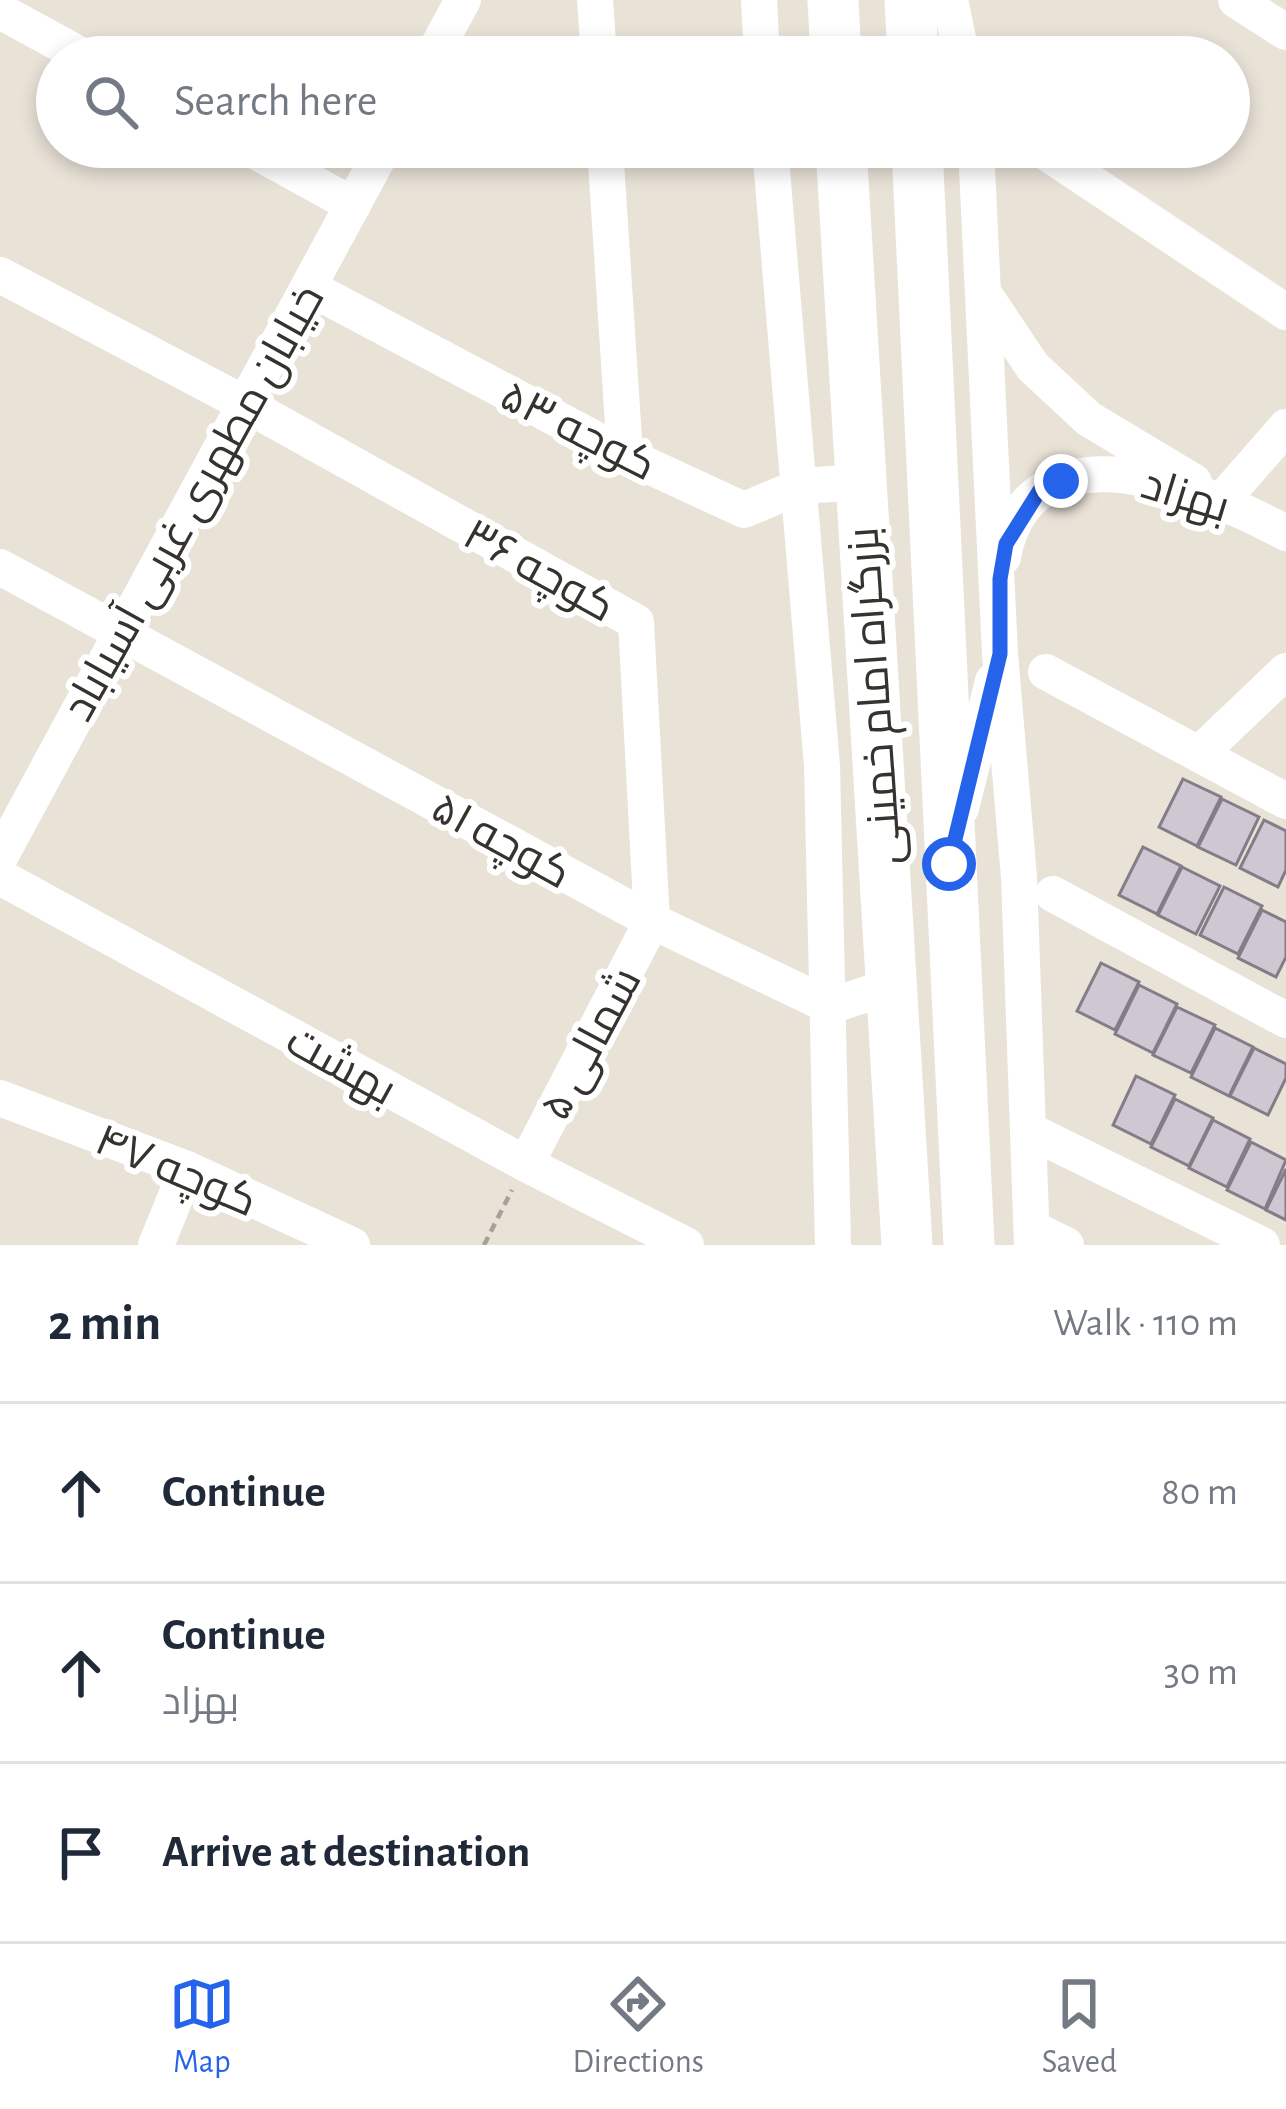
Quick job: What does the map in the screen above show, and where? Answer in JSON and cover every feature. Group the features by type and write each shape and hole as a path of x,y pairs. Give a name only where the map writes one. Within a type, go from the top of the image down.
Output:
{"highway":[{"path":"833,0 835,36"},
{"path":"910,0 912,36"},
{"name":"بزرگراه امام خمینی","path":"842,168 907,1245"},
{"name":"بزرگراه امام خمینی","path":"918,168 969,1245"}],"street":[{"path":"595,0 598,36"},
{"path":"759,0 761,36"},
{"path":"950,0 958,36"},
{"path":"969,0 970,36"},
{"path":"1236,0 1286,32"},
{"path":"441,36 452,4"},
{"path":"0,10 46,36"},
{"path":"286,168 352,205"},
{"name":"خیابان مطهری غربی آسیاباد","path":"0,857 372,168"},
{"path":"606,168 625,455"},
{"path":"772,168 822,766 833,1245"},
{"path":"977,168 1000,654 1019,877 1030,1132 1044,1240"},
{"path":"1070,168 1286,312"},
{"path":"0,275 245,404"},
{"name":"کوچه ۵۳","path":"310,288 625,455 744,511 801,486 860,482"},
{"path":"984,294 1033,368 1089,419 1223,499 1286,427"},
{"name":"کوچه ۳۶","path":"245,404 636,622 652,921"},
{"name":"بهزاد","path":"1000,579 1006,544 1040,490 1061,481 1112,472 1223,499 1286,533"},
{"name":"کوچه ۵۱","path":"0,567 652,921 830,1006"},
{"path":"949,864 1000,654"},
{"path":"1199,754 1286,670"},
{"path":"1046,672 1286,801"},
{"name":"بهشت","path":"0,877 526,1164 686,1245"},
{"path":"1052,894 1286,1020"},
{"name":"۵ شمالی","path":"526,1164 652,921"},
{"path":"830,1006 891,986"},
{"name":"کوچه ۴۷","path":"0,1098 187,1169 352,1245"},
{"path":"1030,1132 1262,1245"},
{"path":"156,1245 187,1169"}],"path":[{"path":"484,1245 526,1164"}],"building":[{"path":"1183,779 1221,797 1197,846 1159,827"},
{"path":"1222,799 1259,817 1236,865 1198,847"},
{"path":"1264,820 1286,831 1286,870 1278,887 1240,868"},
{"path":"1143,847 1181,866 1157,914 1119,895"},
{"path":"1182,867 1220,886 1196,934 1158,915"},
{"path":"1224,887 1262,906 1238,954 1200,935"},
{"path":"1262,910 1286,922 1286,957 1276,977 1238,958"},
{"path":"1101,963 1139,982 1115,1030 1077,1011"},
{"path":"1139,985 1177,1004 1153,1053 1115,1034"},
{"path":"1177,1007 1215,1025 1191,1073 1153,1055"},
{"path":"1215,1028 1253,1047 1229,1096 1191,1077"},
{"path":"1254,1048 1286,1064 1286,1078 1268,1115 1230,1096"},
{"path":"1136,1076 1175,1095 1151,1144 1113,1125"},
{"path":"1175,1099 1213,1118 1189,1166 1151,1147"},
{"path":"1213,1120 1250,1139 1227,1187 1189,1168"},
{"path":"1251,1142 1286,1160 1265,1209 1227,1190"},
{"path":"1286,1169 1286,1220 1266,1210"}],"route":[{"path":"949,864 1000,654 1000,579 1006,544 1040,490 1061,481"}]}
